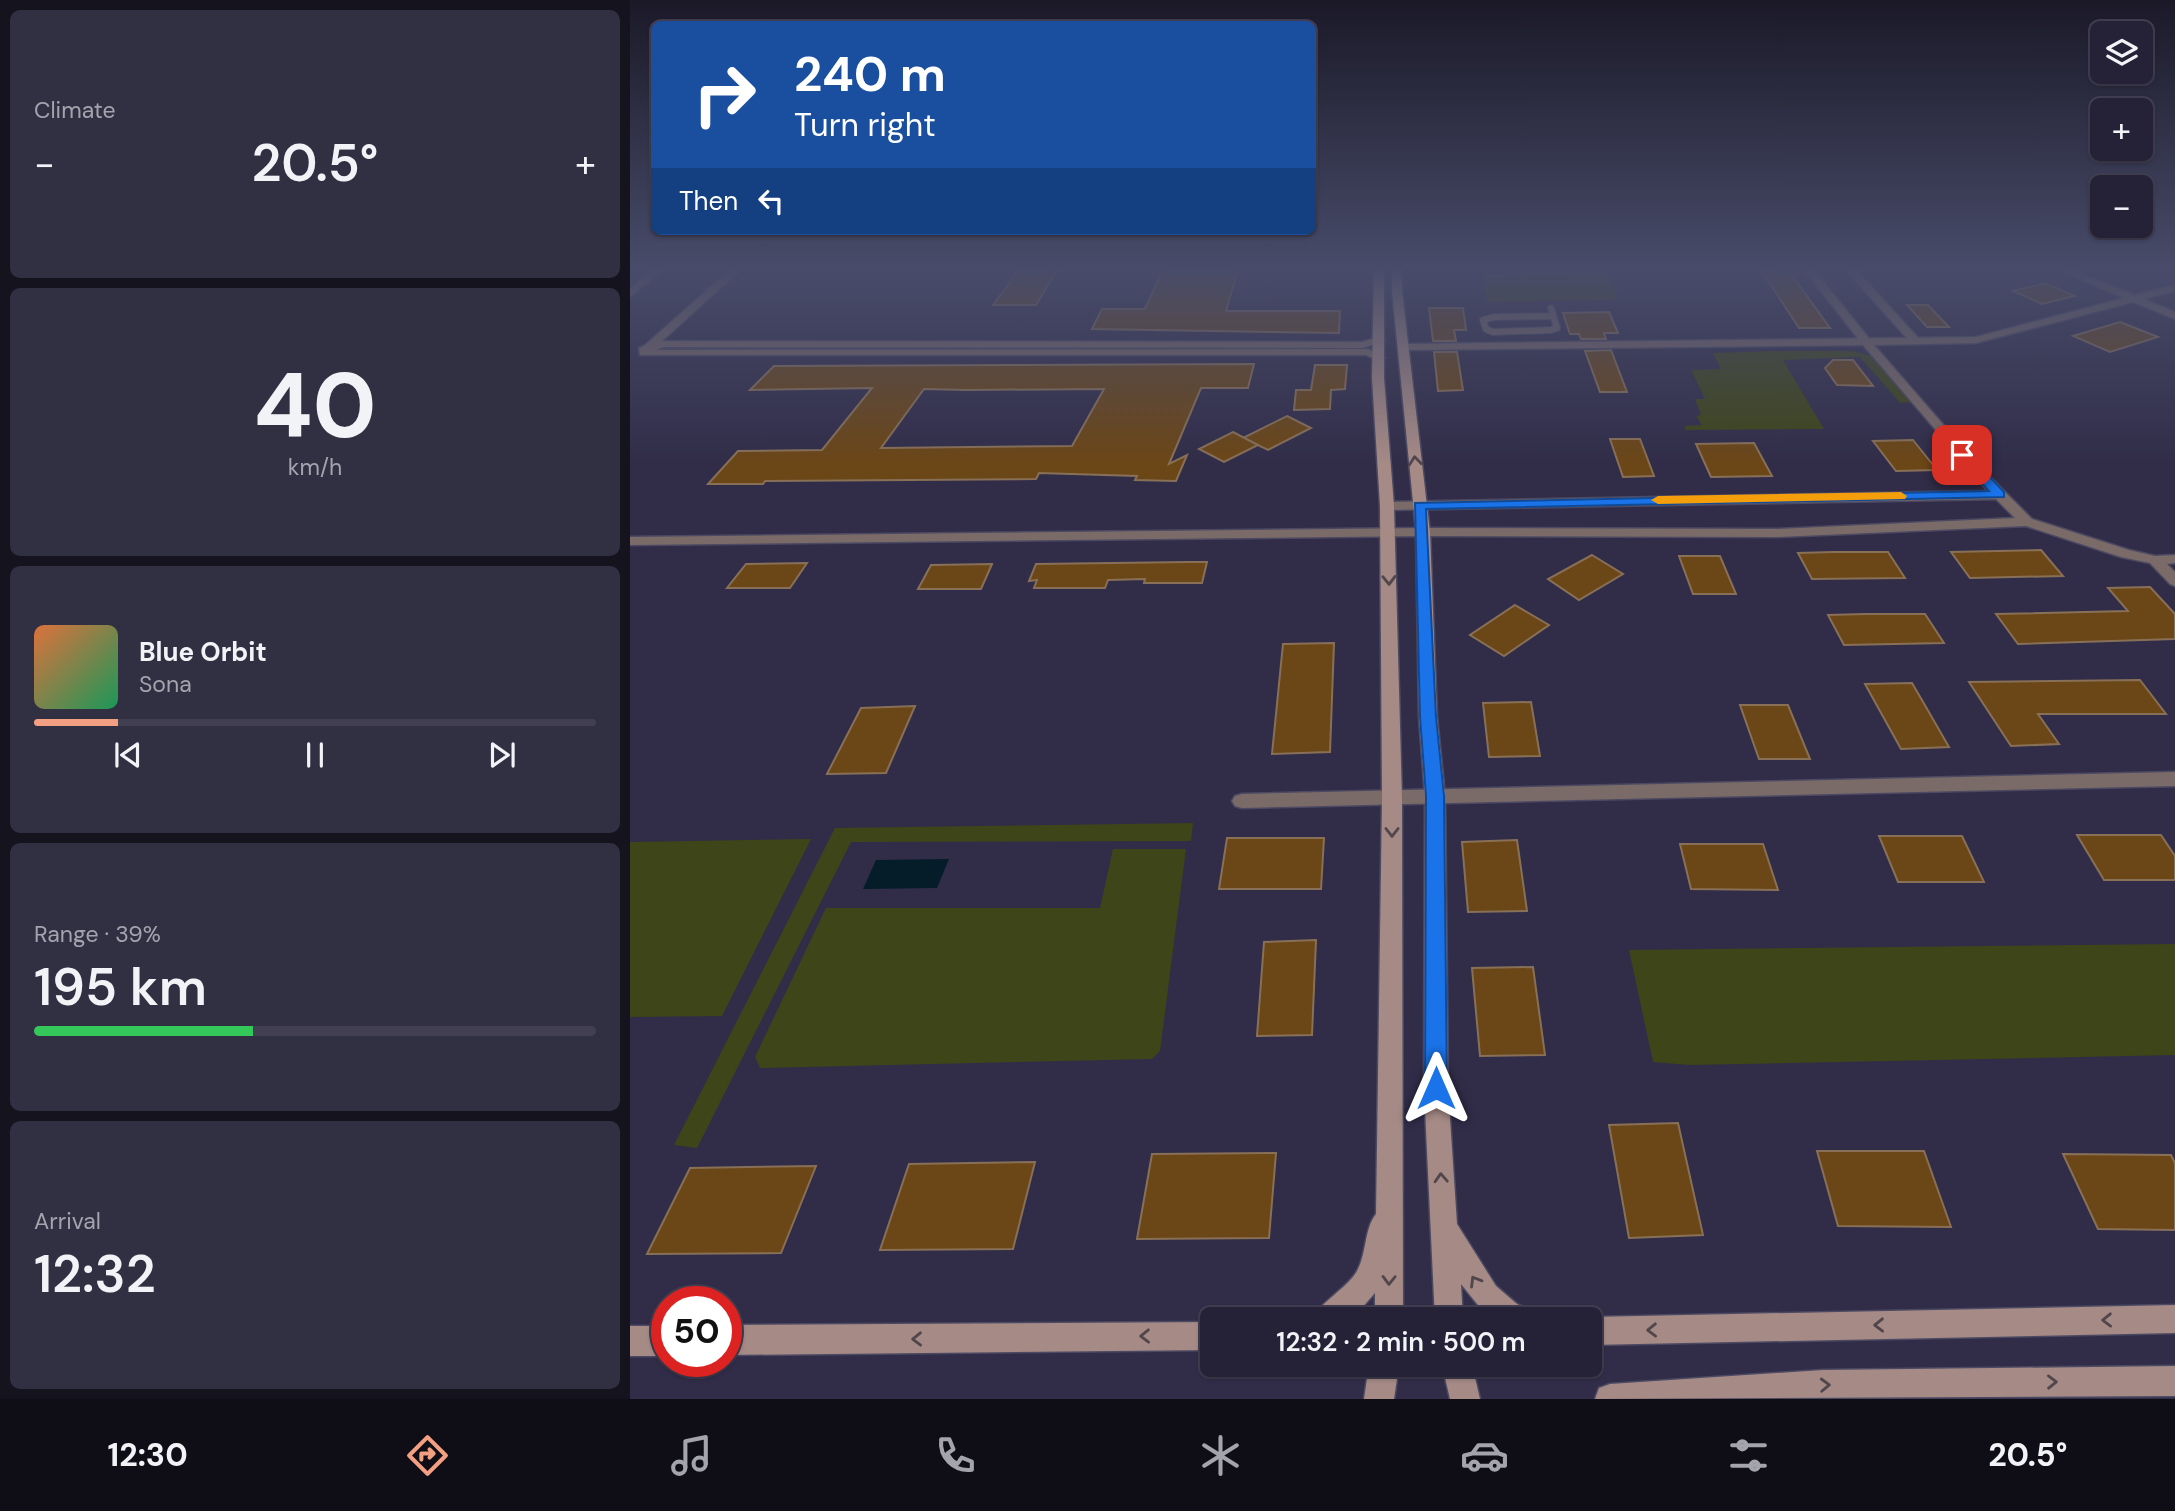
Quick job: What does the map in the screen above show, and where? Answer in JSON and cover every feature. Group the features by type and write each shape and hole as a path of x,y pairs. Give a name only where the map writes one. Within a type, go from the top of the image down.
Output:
{"main road":[{"path":"1379,332 1388,506 1392,799 1389,1307"},
{"path":"1403,332 1423,532 1428,717 1435,796 1436,1088 1448,1307"},
{"path":"1343,1307 1363,1290 1372,1270 1391,1193"},
{"path":"1444,1227 1479,1290 1499,1307"},
{"path":"1602,1331 2175,1319"},
{"path":"742,1340 1200,1336"},
{"path":"630,1341 651,1341"},
{"path":"1379,1399 1382,1377"},
{"path":"1460,1377 1465,1399"},
{"path":"1610,1399 1823,1385 2175,1381"}],"street":[{"path":"665,332 648,347 663,344 1363,345 1379,349"},
{"path":"1859,332 1976,471 2028,522"},
{"path":"1907,332 1916,342"},
{"path":"1404,347 1916,342 1976,340 2006,332"},
{"path":"1388,506 2000,495"},
{"path":"630,541 1423,532 1777,533 2028,522 2126,554 2155,560 2175,559"},
{"path":"2155,560 2175,581"},
{"path":"1242,801 2175,779"}],"green space":[{"path":"1852,351 1871,356 1911,402 1900,403 1860,357 1783,360 1824,429 1686,430 1684,426 1702,425 1696,416 1701,415 1695,399 1705,399 1691,370 1721,369 1713,353"},
{"path":"1193,823 1191,841 851,842 697,1148 674,1145 835,828"},
{"path":"811,839 722,1016 630,1017 630,842"},
{"path":"1113,849 1186,849 1160,1051 1152,1059 760,1068 755,1057 826,908 1100,908"},
{"path":"2175,944 2175,1055 1689,1065 1653,1062 1629,950"}],"water":[{"path":"949,859 937,888 863,889 876,860"}],"building":[{"path":"1432,332 1454,332 1456,341 1433,341"},
{"path":"1569,332 1618,333 1604,333 1606,339 1581,339 1579,334"},
{"path":"2085,332 2146,332 2158,337 2110,352 2073,336"},
{"path":"1611,350 1627,392 1600,392 1585,351"},
{"path":"1434,352 1457,352 1463,390 1438,391"},
{"path":"1833,360 1853,360 1873,386 1837,385 1825,368"},
{"path":"1254,364 1248,388 1201,388 1169,464 1187,455 1176,481 1135,480 1137,476 1039,473 1036,479 765,481 763,484 708,484 738,451 822,450 872,388 750,390 774,366","holes":["924,389 1104,389 1072,446 881,448"]},
{"path":"1315,365 1347,365 1345,389 1331,390 1330,409 1294,410 1296,390 1311,390"},
{"path":"1287,416 1311,428 1268,450 1243,438"},
{"path":"1233,432 1258,445 1224,462 1199,449"},
{"path":"1610,439 1640,439 1654,476 1623,477"},
{"path":"1913,440 1937,470 1896,471 1873,441"},
{"path":"1754,443 1772,476 1711,477 1696,444"},
{"path":"2041,550 2063,576 1970,578 1951,552"},
{"path":"1888,552 1905,578 1812,579 1798,553"},
{"path":"1592,555 1623,574 1579,600 1548,579"},
{"path":"1679,556 1720,556 1736,594 1693,594"},
{"path":"1207,562 1202,583 1144,583 1145,579 1108,580 1105,588 1034,588 1037,580 1029,581 1036,564"},
{"path":"807,563 790,588 727,588 746,564"},
{"path":"992,564 981,589 918,589 931,565"},
{"path":"2150,587 2175,614 2175,639 2018,644 1996,614 2128,611 2108,588"},
{"path":"1515,605 1549,625 1504,656 1470,635"},
{"path":"1925,614 1944,643 1844,645 1828,615"},
{"path":"1334,643 1330,752 1272,754 1283,644"},
{"path":"2140,680 2166,714 2038,714 2059,744 2011,746 1969,682"},
{"path":"1912,683 1949,747 1901,749 1865,684"},
{"path":"1531,702 1540,756 1489,757 1483,703"},
{"path":"1740,705 1788,705 1810,759 1759,759"},
{"path":"915,706 886,773 827,774 861,708"},
{"path":"2077,835 2161,835 2175,856 2175,880 2104,880"},
{"path":"1879,836 1962,836 1984,882 1898,882"},
{"path":"1227,838 1324,838 1321,889 1219,889"},
{"path":"1517,840 1527,911 1468,912 1462,842"},
{"path":"1680,844 1763,844 1778,890 1691,889"},
{"path":"1316,940 1312,1035 1257,1036 1264,942"},
{"path":"1533,967 1545,1055 1480,1056 1472,968"},
{"path":"1678,1123 1703,1235 1629,1238 1609,1125"},
{"path":"1817,1151 1924,1151 1951,1227 1838,1226"},
{"path":"1276,1153 1269,1238 1137,1239 1152,1154"},
{"path":"2063,1154 2171,1155 2175,1163 2175,1230 2098,1229"},
{"path":"1035,1162 1013,1249 880,1250 909,1164"},
{"path":"816,1166 781,1253 647,1254 690,1168"}],"slow traffic":[{"path":"1658,500 1901,496"}],"route":[{"path":"1436,1088 1435,796 1428,717 1420,506 2000,495 1962,455"}]}
